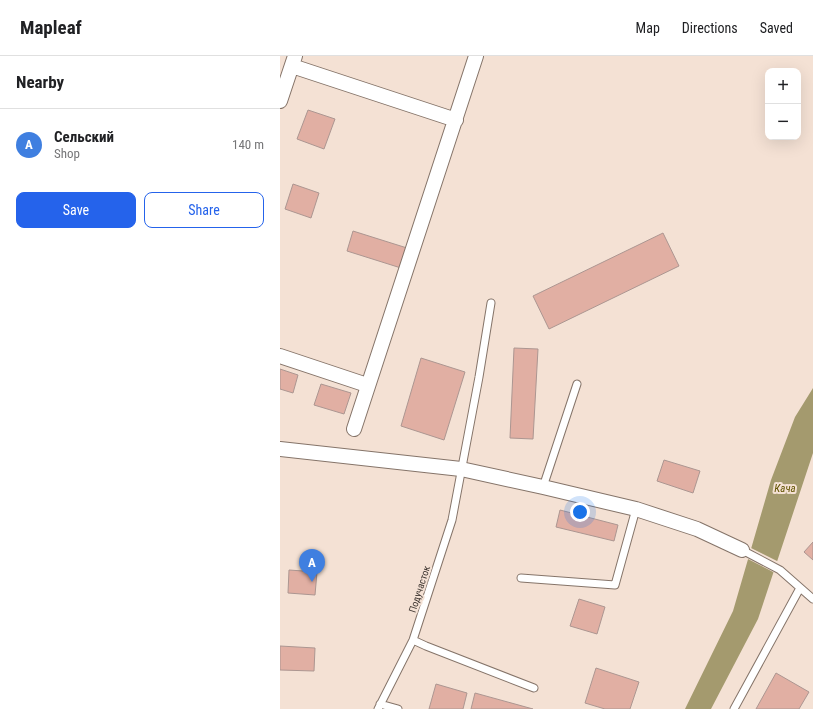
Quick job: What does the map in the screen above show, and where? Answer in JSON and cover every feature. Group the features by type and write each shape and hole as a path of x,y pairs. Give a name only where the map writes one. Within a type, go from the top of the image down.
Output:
{"street":[{"path":"354,429 476,56"},
{"path":"280,101 293,61 456,120"},
{"path":"280,356 368,384"},
{"path":"280,449 461,470 542,487 636,509 697,529 742,550"}],"lane":[{"name":"Подучасток","path":"379,706 413,640 452,520 479,377 491,303"},
{"path":"542,487 577,384"},
{"path":"521,578 615,585 636,509"},
{"path":"742,550 780,570 813,599"},
{"path":"734,709 800,588"},
{"path":"413,640 534,688"},
{"path":"379,706 398,709"}],"water":[{"name":"Кача","path":"813,388 813,453 758,619 711,709 685,709 733,611 771,480 795,417"}],"pier":[{"path":"749,547 779,562 775,573 746,558"}],"building":[{"path":"308,110 335,119 324,149 297,139"},
{"path":"293,184 319,193 311,218 285,209"},
{"path":"353,231 407,248 401,268 347,251"},
{"path":"663,233 679,266 549,329 533,296"},
{"path":"514,348 538,349 533,439 510,438"},
{"path":"421,358 465,372 444,440 401,426"},
{"path":"280,369 298,375 293,393 280,389"},
{"path":"321,384 351,393 344,414 314,405"},
{"path":"664,460 700,471 693,493 657,481"},
{"path":"560,510 618,525 614,541 556,527"},
{"path":"813,542 813,560 804,552"},
{"path":"289,570 317,572 315,595 288,593"},
{"path":"579,599 605,607 597,634 570,626"},
{"path":"280,646 315,648 314,671 280,670"},
{"path":"596,668 639,682 630,709 605,709 585,703"},
{"path":"776,673 809,692 799,709 756,709"},
{"path":"436,684 467,693 463,709 429,709"},
{"path":"475,693 533,709 471,709"}],"place":[{"name":"Сельский","path":"312,582"}]}
